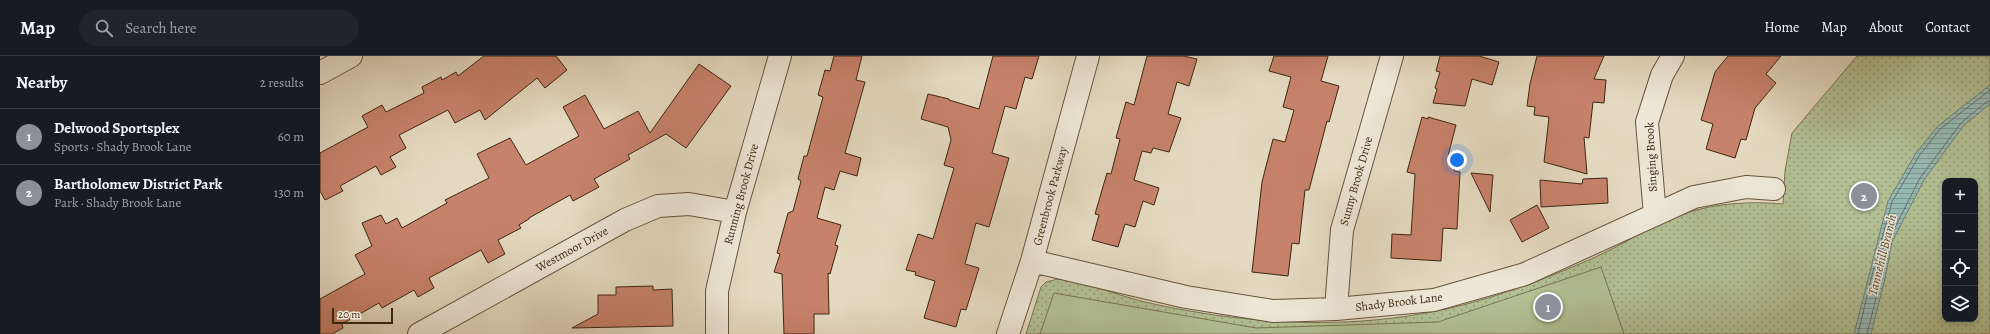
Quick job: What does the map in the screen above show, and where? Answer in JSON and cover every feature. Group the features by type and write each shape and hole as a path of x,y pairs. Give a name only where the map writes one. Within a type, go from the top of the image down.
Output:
{"street":[{"path":"320,74 351,56"},
{"name":"Running Brook Drive","path":"717,334 717,291 735,212 780,56"},
{"name":"Greenbrook Parkway","path":"1008,334 1032,261 1088,56"},
{"name":"Sunny Brook Drive","path":"1336,309 1342,230 1392,56"},
{"name":"Singing Brook","path":"1655,215 1647,122 1662,75 1673,56"},
{"name":"Shady Brook Lane","path":"1032,261 1194,299 1273,311 1336,309 1434,300 1525,274 1694,198 1746,187 1774,189"},
{"name":"Westmoor Drive","path":"419,334 625,220 658,206 688,204 735,212"}],"green space":[{"path":"1857,56 1990,56 1990,334 1026,334 1041,287 1046,282 1058,279 1068,280 1145,302 1180,309 1215,315 1285,322 1320,323 1356,321 1391,318 1447,309 1489,298 1531,284 1571,268 1662,223 1686,213 1722,205 1759,203 1783,204 1785,171 1792,133"},
{"path":"1601,267 1624,334 1040,334 1054,293 1256,328 1438,322"}],"water":[{"name":"Tannehill Branch","path":"1990,85 1990,104 1964,125 1924,180 1892,242 1885,279 1871,334 1854,334 1888,201 1916,153 1938,126"}],"building":[{"path":"484,56 556,56 567,70 545,88 537,78 485,120 480,110 455,123 448,110 399,135 406,148 390,157 396,167 381,175 376,166 340,186 343,191 325,200 320,191 320,153 368,127 362,116 382,105 386,112 424,93 422,87 441,77 442,80 456,72 458,76"},
{"path":"834,56 862,56 856,80 865,82 845,153 861,158 857,176 840,171 834,190 825,187 817,218 841,225 835,245 838,246 830,274 828,273 829,314 814,314 814,334 784,334 782,274 774,272 780,254 777,253 788,213 793,211 801,181 798,179 804,156 807,156 823,97 818,95 825,70 830,71"},
{"path":"993,56 1039,56 1032,79 1025,77 1016,109 1005,106 992,153 1009,158 989,227 976,223 965,264 979,268 966,310 961,309 956,327 924,318 935,281 915,275 916,272 906,270 918,234 933,239 954,168 944,165 951,140 948,127 921,119 928,94 979,109"},
{"path":"1147,56 1184,56 1197,59 1189,86 1177,82 1168,114 1181,118 1169,152 1153,148 1151,153 1142,151 1134,180 1159,188 1154,205 1143,201 1135,227 1125,224 1118,247 1092,240 1099,215 1095,214 1107,173 1111,174 1120,139 1116,138 1126,102 1134,105"},
{"path":"1274,56 1328,56 1321,81 1339,86 1329,122 1327,121 1309,190 1305,190 1299,244 1292,243 1288,276 1252,272 1262,182 1273,139 1285,142 1294,110 1283,107 1291,77 1269,71"},
{"path":"1440,56 1479,56 1499,62 1492,85 1472,79 1465,106 1433,103 1437,89 1435,88 1440,72 1436,71"},
{"path":"1537,56 1604,56 1594,79 1606,80 1604,103 1593,102 1589,138 1584,137 1587,174 1544,162 1549,117 1534,115 1535,107 1527,106 1530,84"},
{"path":"1728,56 1781,56 1766,74 1776,83 1755,108 1746,140 1741,139 1735,158 1706,149 1713,124 1701,120 1715,72"},
{"path":"699,64 731,86 686,148 666,134 628,155 630,159 594,179 599,187 573,201 570,195 529,218 519,225 521,228 498,240 505,254 488,263 481,250 429,278 434,288 418,297 414,290 382,308 379,303 342,324 343,328 332,334 320,334 320,299 365,274 355,255 372,246 362,223 381,215 386,224 397,218 402,228 447,203 445,200 489,178 477,154 510,138 526,165 579,136 563,107 585,95 604,129 638,111 650,133"},
{"path":"1422,117 1428,119 1428,117 1456,125 1448,156 1458,159 1454,171 1460,172 1457,229 1443,228 1441,261 1391,258 1392,234 1411,235 1415,174 1407,172"},
{"path":"1471,173 1493,175 1490,212"},
{"path":"1607,178 1608,203 1541,207 1540,180 1582,184 1583,179"},
{"path":"1537,205 1549,228 1522,242 1510,220"},
{"path":"653,286 653,290 672,289 673,326 572,328 598,314 598,295 616,295 616,287"}],"place":[{"name":"Bartholomew District Park","path":"1864,196"},
{"name":"Delwood Sportsplex","path":"1548,307"}]}
